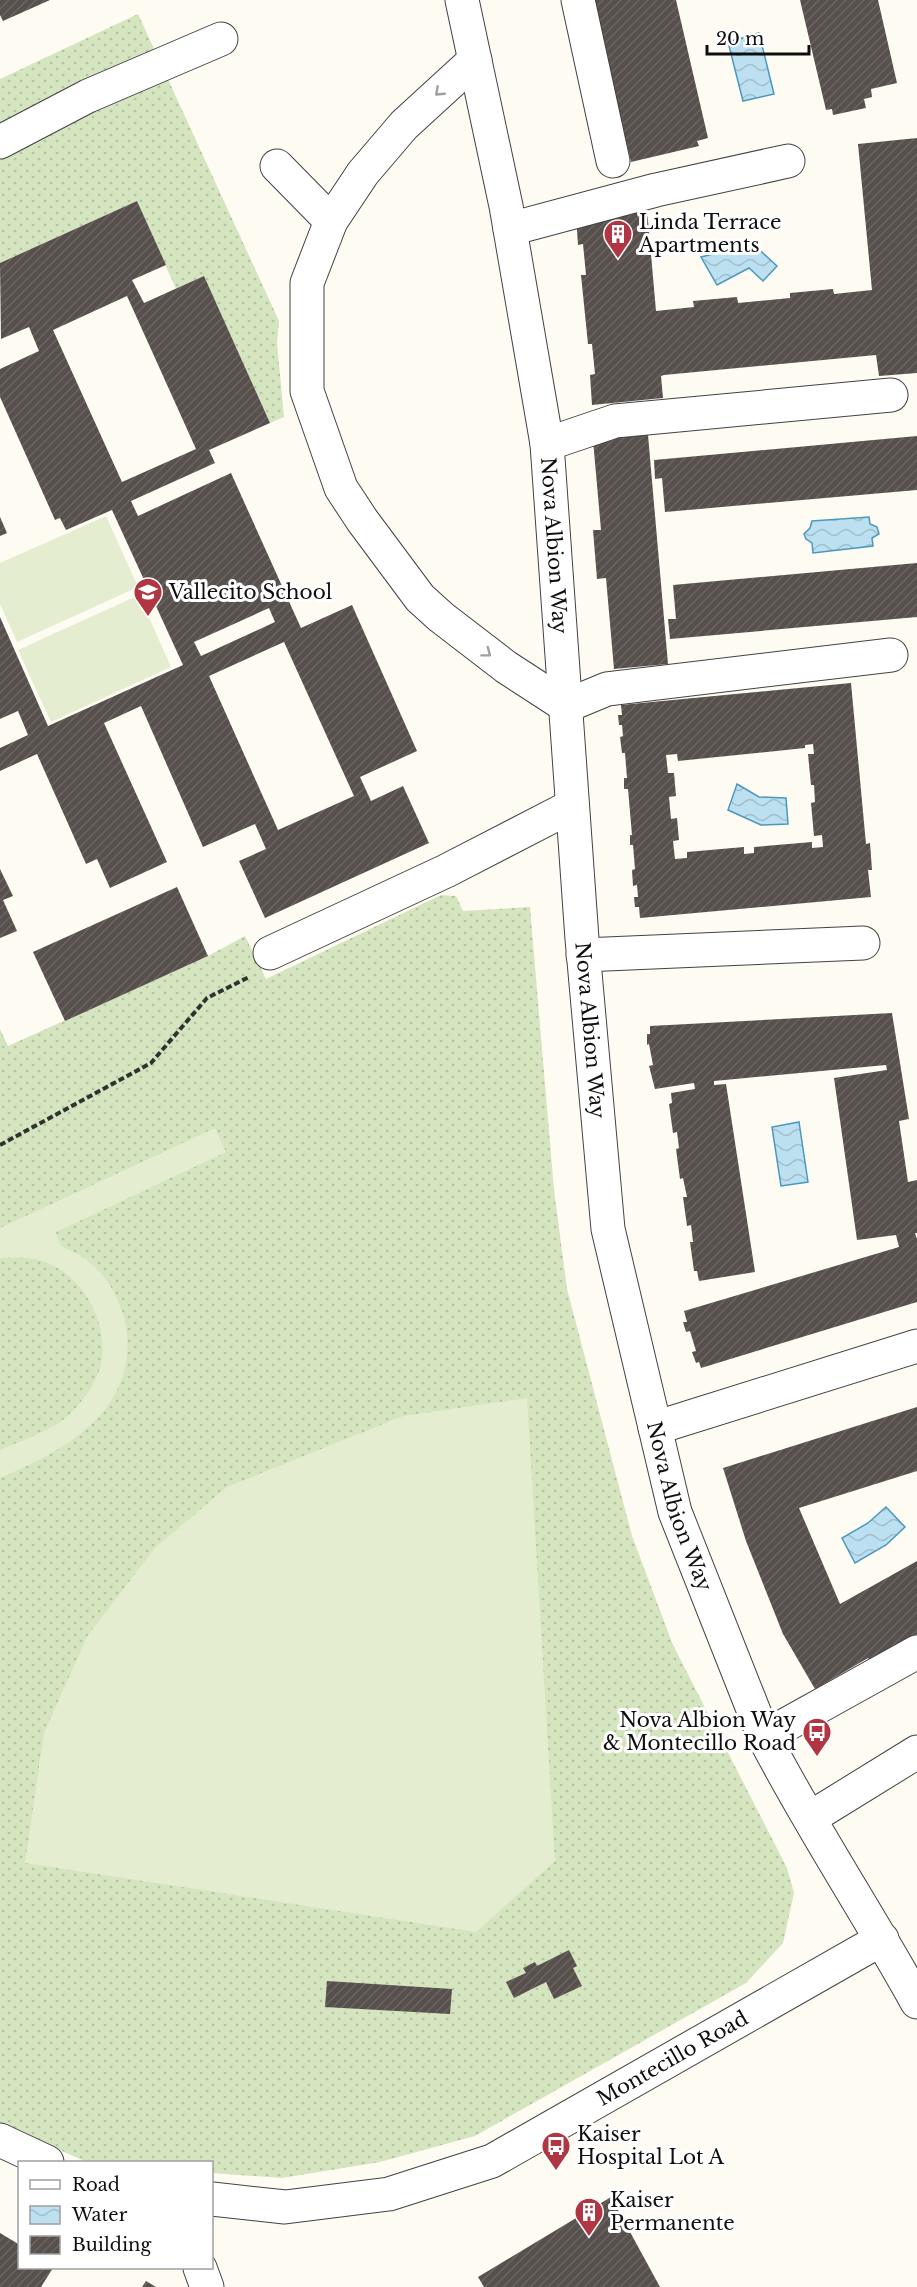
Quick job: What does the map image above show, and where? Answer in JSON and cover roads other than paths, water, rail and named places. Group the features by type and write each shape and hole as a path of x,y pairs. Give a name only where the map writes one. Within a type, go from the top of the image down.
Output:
{"street":[{"name":"Nova Albion Way","path":"462,0 510,230 547,444 583,955 608,1229 675,1512 764,1737 917,2002"},
{"path":"578,0 614,161"},
{"path":"0,142 88,96 221,39"},
{"path":"475,60 404,125 363,173 331,221 307,283 307,391 341,488 362,520 420,598 506,667 566,706 607,689 891,655"},
{"path":"510,230 656,190 788,161"},
{"path":"277,166 331,221"},
{"path":"547,444 615,421 891,395"},
{"path":"270,953 446,871 572,806"},
{"path":"583,955 863,943"},
{"path":"655,1428 917,1346"},
{"path":"764,1737 917,1652"},
{"path":"810,1818 917,1752"},
{"name":"Montecillo Road","path":"213,2199 285,2207 389,2194 492,2161 882,1939"},
{"path":"0,2140 42,2161"},
{"path":"200,2269 207,2287"}],"water":[{"path":"759,33 774,94 743,101 728,42"},
{"path":"753,244 777,266 763,281 749,268 717,285 701,257"},
{"path":"869,517 870,524 877,527 879,534 872,538 873,546 813,553 812,543 806,539 804,534 810,528 812,521"},
{"path":"737,784 759,797 786,798 788,824 761,825 728,810"},
{"path":"799,1122 808,1182 781,1186 772,1127"},
{"path":"886,1507 905,1527 886,1545 855,1563 842,1538 868,1523"}],"place":[{"name":"Linda Terrace Apartments","path":"618,260"},
{"name":"Vallecito School","path":"148,618"},
{"name":"Nova Albion Way & Montecillo Road","path":"817,1758"},
{"name":"Kaiser Hospital Lot A","path":"556,2172"},
{"name":"Kaiser Permanente","path":"589,2238"}]}
